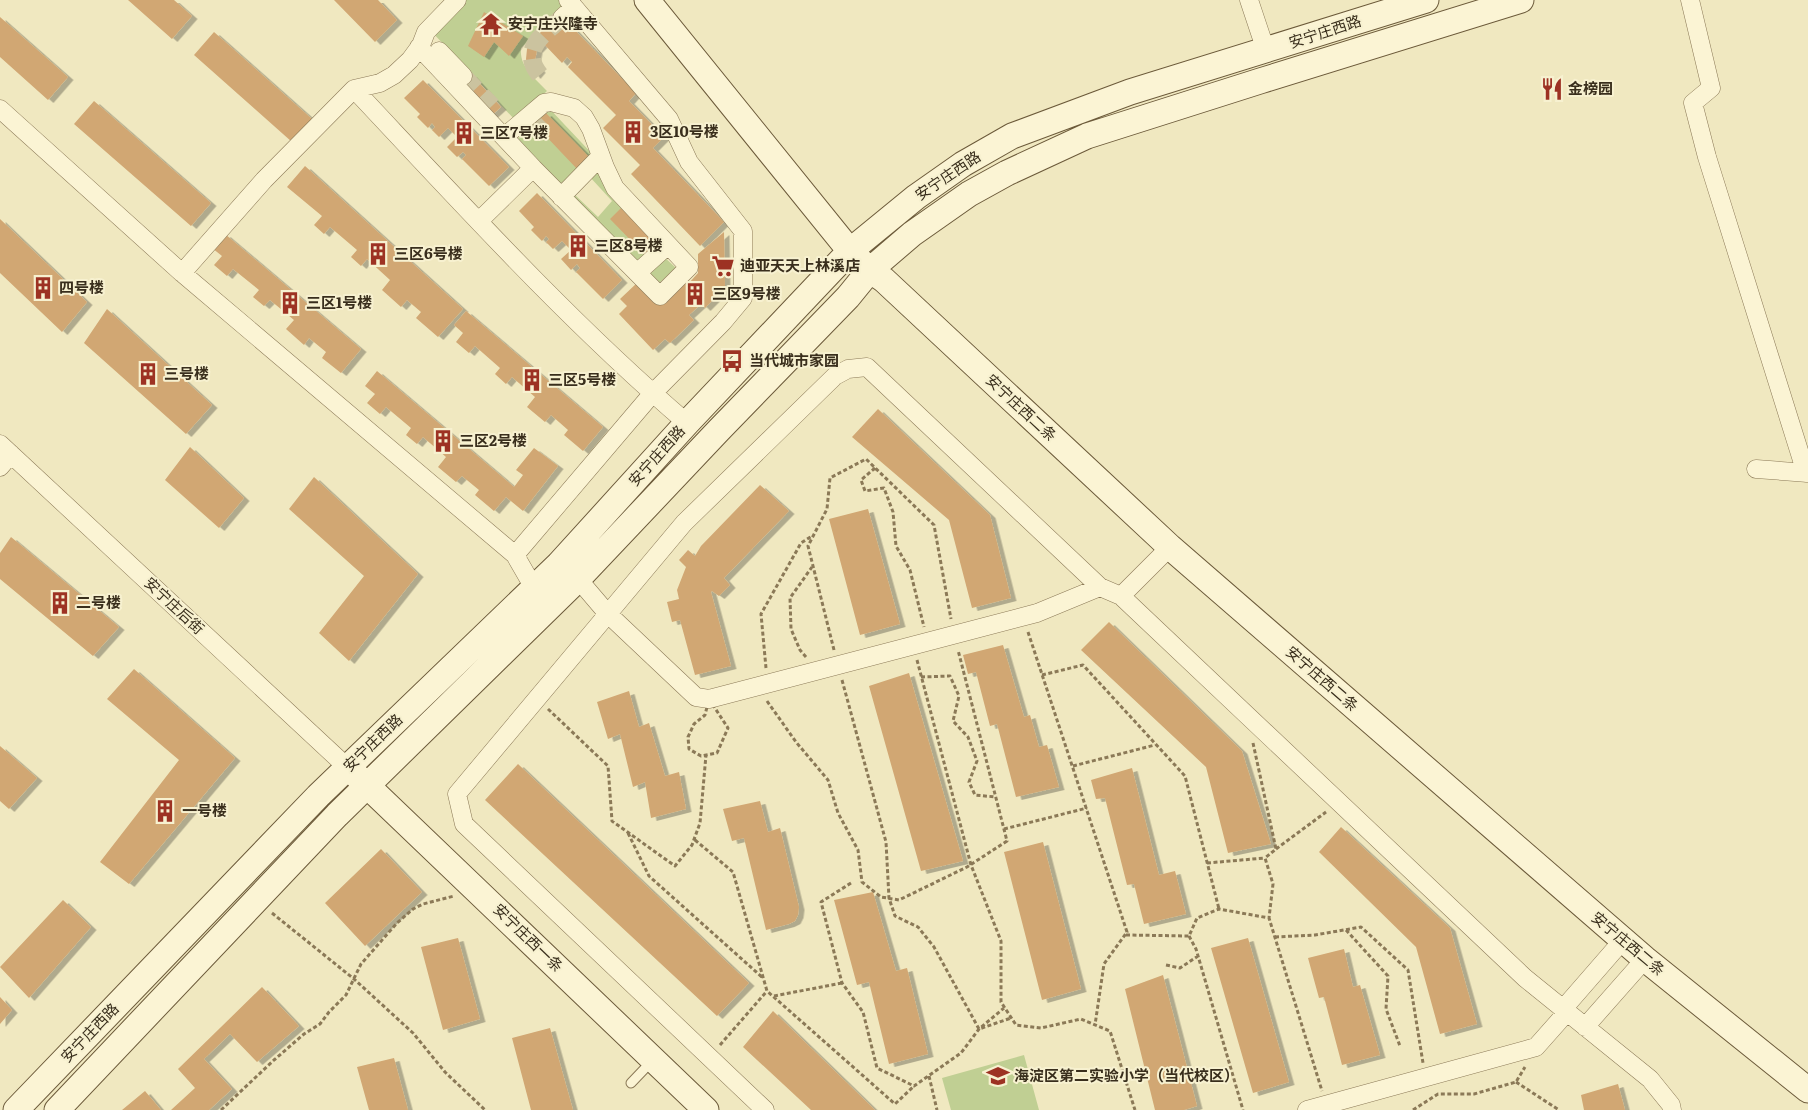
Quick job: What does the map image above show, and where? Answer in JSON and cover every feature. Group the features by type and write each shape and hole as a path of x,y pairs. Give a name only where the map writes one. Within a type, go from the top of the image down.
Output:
{"main road":[{"name":"安宁庄西二条","path":"647,0 850,251 870,270 892,286 1170,547 1645,959 1808,1090"},
{"name":"安宁庄西路","path":"569,572 686,424 850,251 916,197 963,164 1012,136 1130,92 1426,0"},
{"name":"安宁庄西路","path":"16,1110 318,796 534,588 569,572 719,430 848,297 870,270 912,234 969,194 1007,172 1087,136 1260,80 1521,0"},
{"path":"57,1110 337,815 368,786 569,572"},
{"name":"安宁庄西一条","path":"348,768 706,1110"}],"street":[{"path":"182,273 264,180 354,89 380,83 394,76 410,60 422,42 458,0"},
{"path":"1249,0 1266,51"},
{"path":"1690,0 1712,88 1693,103 1707,157 1807,473 1756,469"},
{"path":"516,555 652,394 723,322 743,298 743,231 689,162 669,119 568,8"},
{"path":"422,42 463,76"},
{"path":"422,42 504,137 533,168 660,296 689,267 615,188 591,128 584,117 574,108 551,102 544,103 529,125 504,137"},
{"path":"354,89 550,295 652,394 686,424"},
{"path":"0,109 182,273 516,555 534,588"},
{"path":"561,196 601,156"},
{"path":"479,221 533,168"},
{"path":"637,274 668,244"},
{"path":"765,1110 464,824 457,794 684,523 835,376 848,368 867,367 1100,587 1121,596 1524,978 1650,1078 1671,1105 1672,1110"},
{"name":"安宁庄后街","path":"4,455 348,768"},
{"path":"1121,596 1170,547"},
{"path":"569,572 607,613 707,707 762,685 1023,617 1100,587"},
{"path":"1307,1110 1536,1047 1623,940"},
{"path":"1585,1027 1645,959"}],"lane":[{"path":"631,1083 654,1059"}],"path":[{"path":"813,536 801,543 761,614 762,685 796,742 828,780 838,813 858,850 862,882 881,896 890,898 899,900 971,865 1007,841 954,636 934,526 866,459 830,478 827,509 808,546 886,842 890,898 894,916 918,927 934,947 979,1029"},
{"path":"875,468 861,480 865,491 884,488 893,512 896,546 910,570 920,644 921,677 971,865 1001,941 1001,1002 1016,1025 1041,1028 1081,1019 1110,1030 1135,1110"},
{"path":"813,567 790,598 791,629 800,650 818,670"},
{"path":"1023,617 1127,932 1104,964 1095,1024"},
{"path":"1042,675 1083,665 1185,776 1220,909"},
{"path":"921,677 950,676 959,696 953,721 968,736 977,761 969,782 976,795 996,797"},
{"path":"536,698 608,766 612,821 675,866 694,840 700,823 706,755"},
{"path":"707,707 723,719 728,728 717,753 701,756 689,749 688,737 694,724 707,707"},
{"path":"707,707 723,719"},
{"path":"1246,715 1276,849"},
{"path":"1073,766 1155,745"},
{"path":"1207,863 1265,858 1338,802"},
{"path":"1004,829 1087,808"},
{"path":"627,832 649,876 764,979"},
{"path":"694,840 733,872 767,990 895,1104 914,1086 960,1053 979,1029 1004,1008"},
{"path":"1265,858 1273,884 1269,918 1326,1105"},
{"path":"851,883 821,902 842,983 863,1012 877,1068 914,1086"},
{"path":"221,1110 274,1060 304,1034 320,1024 346,995 361,964 397,923 413,909 435,900 448,899 454,896 460,889"},
{"path":"257,899 354,979 413,1033 444,1072 485,1110"},
{"path":"1243,1110 1198,956 1189,936 1197,918 1220,909 1269,918"},
{"path":"1275,937 1315,935 1361,927 1408,970 1425,1078"},
{"path":"1346,929 1388,976 1386,1009 1400,1046"},
{"path":"1125,935 1189,936"},
{"path":"1166,965 1180,968 1198,956"},
{"path":"773,996 842,983"},
{"path":"710,1058 767,990"},
{"path":"979,1029 1011,1018"},
{"path":"1412,1110 1438,1094 1474,1094 1516,1082 1536,1047"},
{"path":"929,1076 937,1110"},
{"path":"1516,1082 1559,1110"}],"green space":[{"path":"463,0 560,0 563,7 521,48 525,67 547,91 516,121 431,31"},
{"path":"547,106 597,159 563,190 518,141 520,130 527,127 535,135 539,131 531,123"},
{"path":"597,170 665,245 642,266 569,196 573,193 598,217 612,201 589,176"},
{"path":"663,256 676,268 657,285 647,275"},
{"path":"1024,1055 1039,1110 951,1110 942,1078"}],"building":[{"path":"128,0 174,0 192,16 172,39"},
{"path":"334,0 378,0 397,20 375,42"},
{"name":"安宁庄兴隆寺","path":"484,12 523,36 509,56 494,42 484,57 468,46"},
{"path":"557,15 564,22 537,50 535,61 540,70 535,76 527,65 527,49 531,42"},
{"path":"0,17 68,77 48,100 0,57"},
{"name":"3区10号楼","path":"566,21 636,93 629,101 664,137 653,148 724,222 700,246 631,174 640,165 603,128 616,115 568,67 572,62 567,57 562,63 543,43"},
{"path":"214,32 312,119 292,142 194,55"},
{"path":"471,74 501,107 492,115 461,83"},
{"name":"三区7号楼","path":"423,80 509,167 489,186 462,159 466,155 463,152 457,157 447,147 457,137 448,128 439,137 432,130 435,127 432,123 428,128 417,117 420,114 404,98"},
{"path":"94,101 211,203 191,226 74,124"},
{"path":"546,113 590,158 578,170 541,131 536,123"},
{"name":"三区6号楼","path":"305,166 463,309 438,337 416,318 421,312 407,300 401,307 382,290 390,280 367,259 361,266 351,257 357,250 330,227 324,234 314,225 322,216 287,187"},
{"name":"三区8号楼","path":"537,193 622,280 603,299 576,272 580,268 577,264 571,270 561,259 571,250 562,241 553,249 546,242 549,239 546,236 542,241 531,230 534,227 519,211"},
{"path":"621,208 659,246 647,257 610,219"},
{"name":"四号楼","path":"0,219 87,302 62,332 0,273"},
{"name":"三区9号楼","path":"724,232 725,288 705,308 701,304 689,315 694,320 670,343 665,339 653,350 619,314 627,306 620,299 638,282 659,303 685,279 689,283 698,273 698,254"},
{"name":"三区1号楼","path":"225,234 361,349 341,373 322,358 326,352 309,338 304,345 286,329 294,320 270,300 264,306 253,297 259,290 233,269 227,276 214,265 222,256 212,248"},
{"name":"三号楼","path":"107,309 212,405 186,434 84,343"},
{"name":"三区5号楼","path":"466,311 603,427 583,451 564,435 568,430 551,415 545,422 527,407 535,397 512,377 506,384 495,374 500,368 475,346 469,353 456,342 463,333 454,325"},
{"name":"三区2号楼","path":"377,371 514,487 523,475 516,470 534,448 558,466 523,511 506,497 494,511 475,495 479,490 462,476 456,482 438,467 446,457 423,437 417,444 406,435 411,428 386,407 380,414 367,403 375,394 365,386"},
{"path":"878,409 990,515 1011,598 972,608 949,520 852,437"},
{"path":"190,447 244,498 219,528 165,480"},
{"path":"314,477 418,574 349,661 319,633 364,576 289,509"},
{"path":"760,485 789,511 724,578 730,585 719,596 711,592 731,666 695,675 680,620 672,622 667,602 679,599 677,590 686,567 679,560 688,550 695,556 701,546"},
{"path":"868,509 900,624 860,635 829,519"},
{"name":"二号楼","path":"11,537 119,627 93,656 0,579 0,553"},
{"path":"1109,622 1242,751 1271,844 1228,853 1206,767 1081,650"},
{"path":"1003,645 1024,717 1030,715 1039,747 1047,745 1059,787 1016,797 997,724 990,726 976,672 968,674 963,655"},
{"name":"一号楼","path":"134,669 235,758 129,884 100,862 179,760 107,699"},
{"path":"909,673 963,861 921,871 869,686"},
{"path":"629,691 639,727 649,723 665,776 679,772 686,809 651,818 645,782 633,787 620,734 608,739 597,702"},
{"path":"0,746 37,778 9,809 0,801"},
{"path":"518,764 749,983 717,1016 485,800"},
{"path":"1132,768 1159,875 1175,871 1186,914 1144,924 1134,884 1127,885 1105,798 1096,799 1091,780"},
{"path":"760,801 768,832 780,828 799,907 795,921 766,930 744,838 732,841 723,809"},
{"path":"1341,827 1450,928 1477,1024 1440,1034 1416,947 1319,852"},
{"path":"1043,842 1081,989 1042,1000 1004,852"},
{"path":"381,849 422,892 365,946 325,903"},
{"path":"873,892 896,971 907,968 928,1054 889,1064 869,982 857,985 834,900"},
{"path":"63,900 91,927 29,998 0,967"},
{"path":"458,938 480,1019 443,1030 421,947"},
{"path":"1248,938 1289,1082 1253,1093 1211,948"},
{"path":"1344,949 1353,987 1360,985 1380,1055 1342,1065 1324,997 1319,998 1308,958"},
{"path":"1163,975 1197,1106 1184,1110 1155,1110 1125,989"},
{"path":"262,987 299,1026 257,1062 230,1034 204,1059 232,1089 209,1110 171,1110 195,1088 178,1069"},
{"path":"0,997 12,1010 0,1024"},
{"path":"773,1011 875,1110 811,1110 743,1047"},
{"path":"550,1028 573,1110 531,1110 512,1038"},
{"path":"394,1058 408,1110 369,1110 357,1067"},
{"path":"1618,1084 1625,1110 1584,1110 1581,1095"},
{"path":"145,1091 161,1110 122,1110"}],"tunnel":[{"path":"540,75 534,66 533,50 541,36 562,18"},
{"path":"463,76 492,106"},
{"path":"534,131 544,121"}],"place":[{"name":"安宁庄兴隆寺","path":"491,24"},
{"name":"金榜园","path":"1552,89"},
{"name":"3区10号楼","path":"633,132"},
{"name":"三区7号楼","path":"464,133"},
{"name":"三区8号楼","path":"578,246"},
{"name":"三区6号楼","path":"378,254"},
{"name":"迪亚天天上林溪店","path":"723,266"},
{"name":"四号楼","path":"43,288"},
{"name":"三区9号楼","path":"695,294"},
{"name":"三区1号楼","path":"290,303"},
{"name":"当代城市家园","path":"732,361"},
{"name":"三号楼","path":"148,374"},
{"name":"三区5号楼","path":"532,380"},
{"name":"三区2号楼","path":"443,441"},
{"name":"二号楼","path":"60,603"},
{"name":"一号楼","path":"165,811"},
{"name":"海淀区第二实验小学（当代校区）","path":"998,1076"}]}
